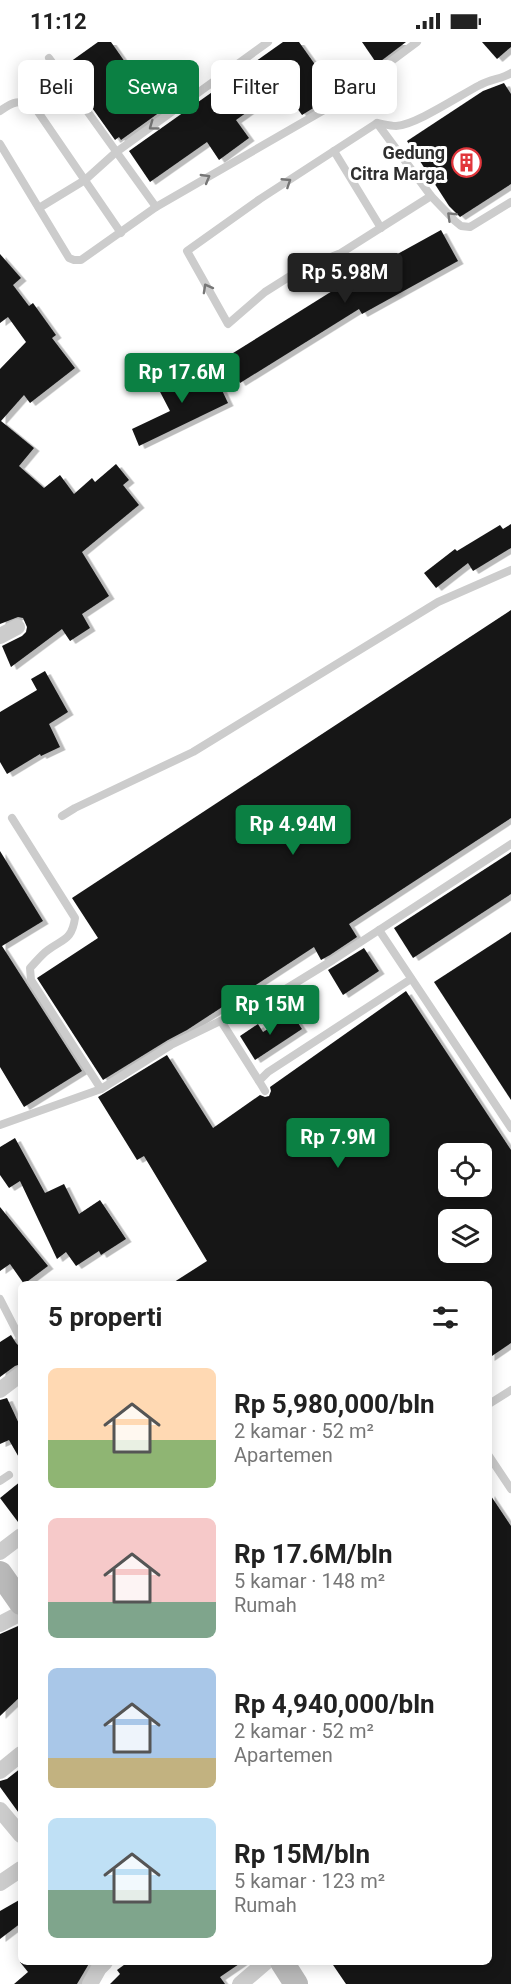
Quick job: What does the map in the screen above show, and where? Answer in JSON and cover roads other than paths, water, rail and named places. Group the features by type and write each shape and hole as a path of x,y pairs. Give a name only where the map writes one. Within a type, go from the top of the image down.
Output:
{"street":[{"path":"0,636 17,627"},
{"path":"0,1390 18,1376"},
{"path":"0,1552 18,1538"},
{"path":"0,1624 18,1614"},
{"path":"0,1771 18,1756"},
{"path":"0,1810 18,1831"},
{"path":"0,1883 18,1871"},
{"path":"90,1984 101,1965"},
{"path":"240,1984 262,1965"},
{"path":"284,1965 296,1984"}],"lane":[{"path":"39,208 84,180 115,153 268,42"},
{"path":"0,144 69,258 81,260 156,207 331,106 417,42"},
{"path":"49,58 115,153 156,207"},
{"path":"431,196 341,254 303,268 265,292 230,323 226,323 187,251 260,199 377,123 396,126 415,120 494,78 509,77"},
{"path":"0,111 12,102 34,106 121,233"},
{"path":"377,123 431,196 461,226 470,227 511,202"},
{"path":"334,151 381,228"},
{"path":"62,816 194,752 438,602 511,570"},
{"path":"12,818 75,918 74,928 69,937 47,951 30,968 31,980 101,1089"},
{"path":"0,1125 101,1089 171,1045 284,990 511,844"},
{"path":"379,930 511,1128"},
{"path":"259,1081 268,1072 411,979"},
{"path":"221,1021 265,1091"},
{"path":"0,1299 18,1334"},
{"path":"492,1402 511,1390"},
{"path":"492,1460 511,1489"},
{"path":"0,1481 9,1475"}],"place":[{"name":"Gedung Citra Marga","path":"466,162"}]}
